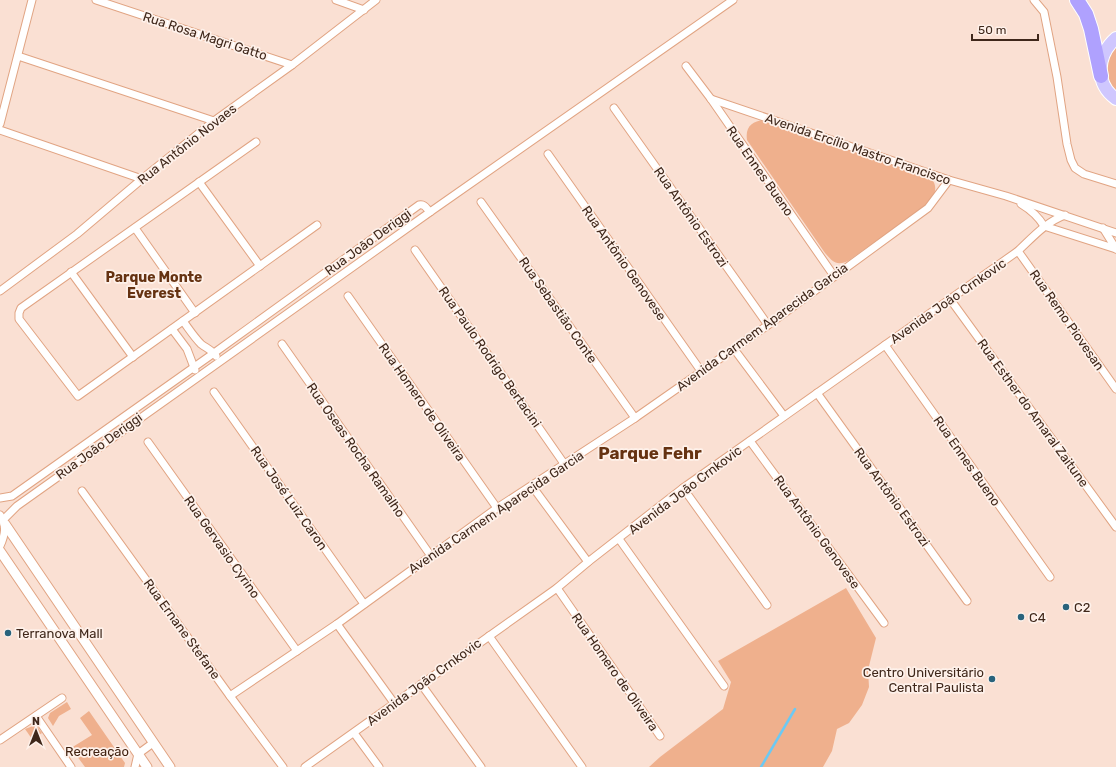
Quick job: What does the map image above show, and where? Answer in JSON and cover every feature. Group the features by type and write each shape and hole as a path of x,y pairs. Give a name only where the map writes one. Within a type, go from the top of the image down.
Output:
{"highway":[{"path":"1077,0 1086,14 1091,29 1101,76"}],"main road":[{"path":"1116,38 1109,44 1103,54 1101,65 1101,76 1105,87 1116,99"}],"street":[{"path":"0,124 32,0"},
{"name":"Rua Rosa Magri Gatto","path":"96,0 292,65"},
{"path":"336,0 364,10"},
{"name":"Rua Antônio Novaes","path":"0,291 77,234 214,121 292,65 376,0"},
{"path":"430,212 733,0"},
{"path":"1034,0 1044,12 1071,160 1075,168 1084,174 1116,184"},
{"path":"18,56 214,121"},
{"name":"Rua Ennes Bueno","path":"686,66 834,276"},
{"name":"Avenida Ercílio Mastro Francisco","path":"710,99 949,180 1006,196 1116,233"},
{"name":"Rua Antônio Estrozi","path":"614,108 768,325"},
{"path":"0,130 142,179"},
{"path":"256,142 21,308 19,318 78,396 317,225"},
{"name":"Rua Antônio Genovese","path":"548,154 701,371"},
{"name":"Avenida Carmem Aparecida Garcia","path":"230,696 337,624 497,508 565,465 768,325 928,208 949,180"},
{"path":"199,182 260,266"},
{"name":"Avenida Ercílio Mastro Francisco","path":"1006,196 1028,208 1040,219 1044,226"},
{"name":"Rua Sebastião Conte","path":"481,202 634,418"},
{"name":"Rua João Deriggi","path":"0,498 12,496 214,353 418,205 422,204 430,212 16,506 3,520"},
{"name":"Avenida João Crnkovic","path":"305,767 557,588 683,488 1018,251 1044,226 1065,215"},
{"path":"1044,226 1116,249"},
{"path":"135,228 195,313"},
{"path":"1103,228 1116,249"},
{"name":"Rua Paulo Rodrigo Bertacini","path":"415,250 565,465"},
{"name":"Rua Remo Piovesan","path":"1018,251 1116,389"},
{"path":"71,272 134,357"},
{"name":"Rua Homero de Oliveira","path":"348,296 497,508"},
{"name":"Rua Esther do Amaral Zaitune","path":"950,299 1116,526"},
{"path":"184,321 203,346 214,353 220,361"},
{"path":"172,329 187,350 198,376"},
{"name":"Rua Oseas Rocha Ramalho","path":"282,344 430,556"},
{"name":"Rua Ennes Bueno","path":"885,345 1050,577"},
{"path":"734,349 784,416"},
{"name":"Rua José Luiz Caron","path":"214,392 364,604"},
{"name":"Rua Antônio Estrozi","path":"817,393 967,601"},
{"name":"Rua Antônio Genovese","path":"750,441 884,623"},
{"name":"Rua Gervasio Cyrino","path":"148,442 297,651"},
{"path":"532,486 588,562"},
{"path":"683,488 768,605"},
{"name":"Rua Ernane Stefane","path":"82,490 283,767"},
{"path":"0,546 3,539 3,520"},
{"path":"3,520 170,767"},
{"path":"619,539 724,686"},
{"path":"0,551 147,767"},
{"name":"Rua Homero de Oliveira","path":"557,588 660,736"},
{"path":"337,624 394,703"},
{"path":"489,636 582,767"},
{"path":"421,684 480,767"},
{"path":"0,740 62,698"},
{"path":"36,716 71,767"},
{"path":"354,733 379,767"},
{"path":"135,767 138,754 153,743"}],"green space":[{"path":"1116,43 1116,93 1106,77 1106,57"},
{"path":"764,120 929,176 935,185 934,195 931,202 848,261 840,263 835,262 825,253 747,140 748,128 753,123"},
{"path":"846,588 876,638 868,670 869,687 862,705 849,723 837,729 832,751 823,767 649,767 723,709 731,682 718,661"},
{"path":"67,702 71,709 59,716 53,726 48,718 50,713"},
{"name":"Recreação","path":"89,711 125,763 124,767 85,767 71,748 92,735 80,718"},
{"path":"36,725 42,733 32,739 25,729"}],"waterway":[{"path":"761,767 795,709"}],"place":[{"name":"C2","path":"1066,607"},
{"name":"C4","path":"1021,617"},
{"name":"Terranova Mall","path":"8,633"},
{"name":"Centro Universitário Central Paulista","path":"992,679"}],"district":[{"name":"Parque Monte Everest","path":"154,286"},
{"name":"Parque Fehr","path":"650,453"}]}
